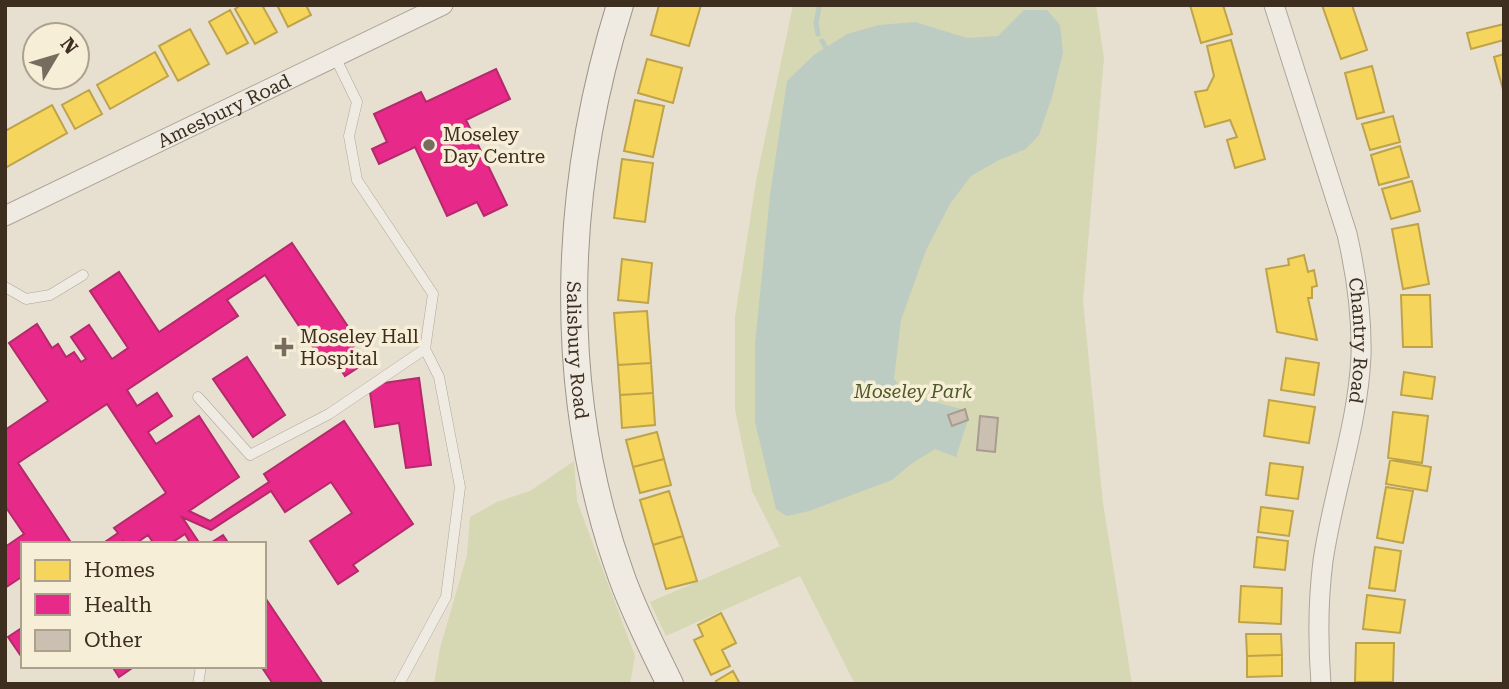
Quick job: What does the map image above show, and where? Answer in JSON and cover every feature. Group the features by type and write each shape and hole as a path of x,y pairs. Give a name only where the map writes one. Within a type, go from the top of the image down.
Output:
{"main road":[{"name":"Salisbury Road","path":"620,5 598,88 582,167 574,255 573,339 587,446 602,509 622,577 670,684"}],"street":[{"name":"Amesbury Road","path":"5,216 443,5"},
{"name":"Chantry Road","path":"1274,5 1348,233 1355,268 1358,306 1361,355 1356,397 1323,562 1320,614 1321,684"}],"lane":[{"path":"335,57 357,102 349,136 357,180 433,295 425,349 439,377 460,487 446,597 399,684"},
{"path":"5,287 26,299 50,295 83,275"},
{"path":"198,397 250,455 329,414 425,349"}],"green space":[{"name":"Moseley Park","path":"793,5 1096,5 1104,58 1083,301 1103,503 1132,684 855,684 800,576 666,636 650,602 780,546 752,491 735,410 735,317 756,181"},
{"path":"574,461 577,501 635,656 630,684 434,684 440,648 467,555 470,517 497,502 530,491"}],"shaded area":[{"path":"1024,10 1047,10 1060,25 1063,53 1039,135 1026,149 971,176 950,204 926,250 901,320 894,379 906,394 964,410 952,426 968,420 956,457 935,449 892,480 809,511 787,516 776,509 755,422 755,344 770,195 787,81 814,55 847,34 879,25 915,22 967,38 998,36"}],"building: Homes":[{"path":"241,5 262,5 277,32 255,44 235,9"},
{"path":"277,5 306,5 311,15 288,27"},
{"path":"659,5 701,5 689,46 651,35"},
{"path":"1190,5 1223,5 1232,34 1201,43"},
{"path":"1322,5 1352,5 1367,50 1341,59"},
{"path":"230,10 248,43 227,54 209,22"},
{"path":"1504,24 1504,40 1471,49 1467,33"},
{"path":"190,29 209,64 178,81 159,46"},
{"path":"1231,40 1265,159 1235,168 1227,140 1237,137 1230,120 1205,127 1195,92 1207,90 1214,76 1207,46"},
{"path":"155,52 168,76 110,109 97,85"},
{"path":"1504,54 1504,93 1494,57"},
{"path":"647,59 682,68 673,103 638,93"},
{"path":"1372,66 1384,112 1357,119 1345,73"},
{"path":"90,91 102,114 75,129 62,105"},
{"path":"635,100 664,106 653,157 624,151"},
{"path":"52,105 67,133 5,168 5,131"},
{"path":"1393,116 1400,142 1370,150 1362,124"},
{"path":"1400,146 1409,177 1379,185 1371,155"},
{"path":"622,159 653,163 645,222 614,218"},
{"path":"1412,181 1420,211 1391,219 1382,189"},
{"path":"1418,224 1429,284 1403,289 1392,229"},
{"path":"1304,255 1308,272 1314,270 1317,286 1312,287 1312,298 1308,298 1317,340 1277,332 1266,269 1289,265 1288,259"},
{"path":"622,259 652,263 648,303 618,300"},
{"path":"1401,295 1430,295 1432,347 1403,347"},
{"path":"647,311 651,363 618,365 614,313"},
{"path":"1286,358 1319,363 1314,395 1281,390"},
{"path":"651,363 653,393 620,395 618,365"},
{"path":"1404,372 1435,377 1432,399 1401,395"},
{"path":"653,393 655,425 622,428 620,395"},
{"path":"1269,400 1315,407 1309,443 1264,436"},
{"path":"1393,412 1428,416 1422,463 1388,458"},
{"path":"657,432 664,459 633,467 626,440"},
{"path":"664,459 671,485 640,493 633,467"},
{"path":"1390,460 1431,467 1427,491 1386,484"},
{"path":"1270,463 1303,467 1298,499 1266,495"},
{"path":"1386,487 1413,491 1403,543 1377,538"},
{"path":"669,491 683,536 653,545 640,500"},
{"path":"1261,507 1293,511 1289,536 1258,532"},
{"path":"683,536 697,581 666,589 653,545"},
{"path":"1257,537 1288,541 1285,570 1254,567"},
{"path":"1375,547 1401,551 1395,591 1369,588"},
{"path":"1241,586 1282,588 1281,624 1239,622"},
{"path":"1367,595 1405,600 1400,633 1363,629"},
{"path":"721,613 736,643 722,650 730,666 711,675 694,640 703,636 698,625"},
{"path":"1246,634 1281,634 1282,655 1247,656"},
{"path":"1356,643 1394,643 1393,682 1355,682"},
{"path":"1282,655 1282,676 1247,677 1247,656"},
{"path":"733,671 740,684 718,684 716,681"}],"building: Health":[{"name":"Moseley Day Centre","path":"496,69 510,99 466,120 507,205 484,216 477,202 447,216 415,147 379,164 372,149 387,142 374,114 421,92 426,102"},
{"path":"292,243 359,343 351,348 362,365 345,376 334,359 325,365 265,275 227,300 238,316 127,390 137,406 157,393 172,416 148,432 156,444 199,416 239,477 189,511 210,521 269,482 264,474 344,421 413,524 353,565 358,571 338,584 310,541 352,513 331,482 285,512 271,491 211,530 182,517 199,542 190,542 185,534 173,542 153,542 148,535 138,542 105,542 118,533 114,528 166,493 107,404 18,463 71,542 21,542 21,577 5,588 5,547 24,534 5,506 5,430 48,401 9,343 37,324 52,348 58,344 66,357 74,352 81,362 86,359 71,337 89,325 112,359 128,348 90,291 119,272 159,332"},
{"path":"247,357 285,415 253,437 213,379"},
{"path":"419,378 431,465 406,468 399,423 375,427 369,385"},
{"path":"223,535 228,542 212,542"},
{"path":"266,599 323,684 273,684 262,668 266,668"},
{"path":"21,628 21,656 8,637"},
{"path":"113,668 132,668 119,677"}],"building: Other":[{"path":"965,409 968,420 952,426 948,415"},
{"path":"980,416 998,418 995,452 977,450"}],"waterway":[{"path":"818,34 816,23 819,7"},
{"path":"822,41 826,48"}],"place":[{"name":"Moseley Day Centre","path":"429,145"},
{"name":"Moseley Hall Hospital","path":"284,347"}]}
